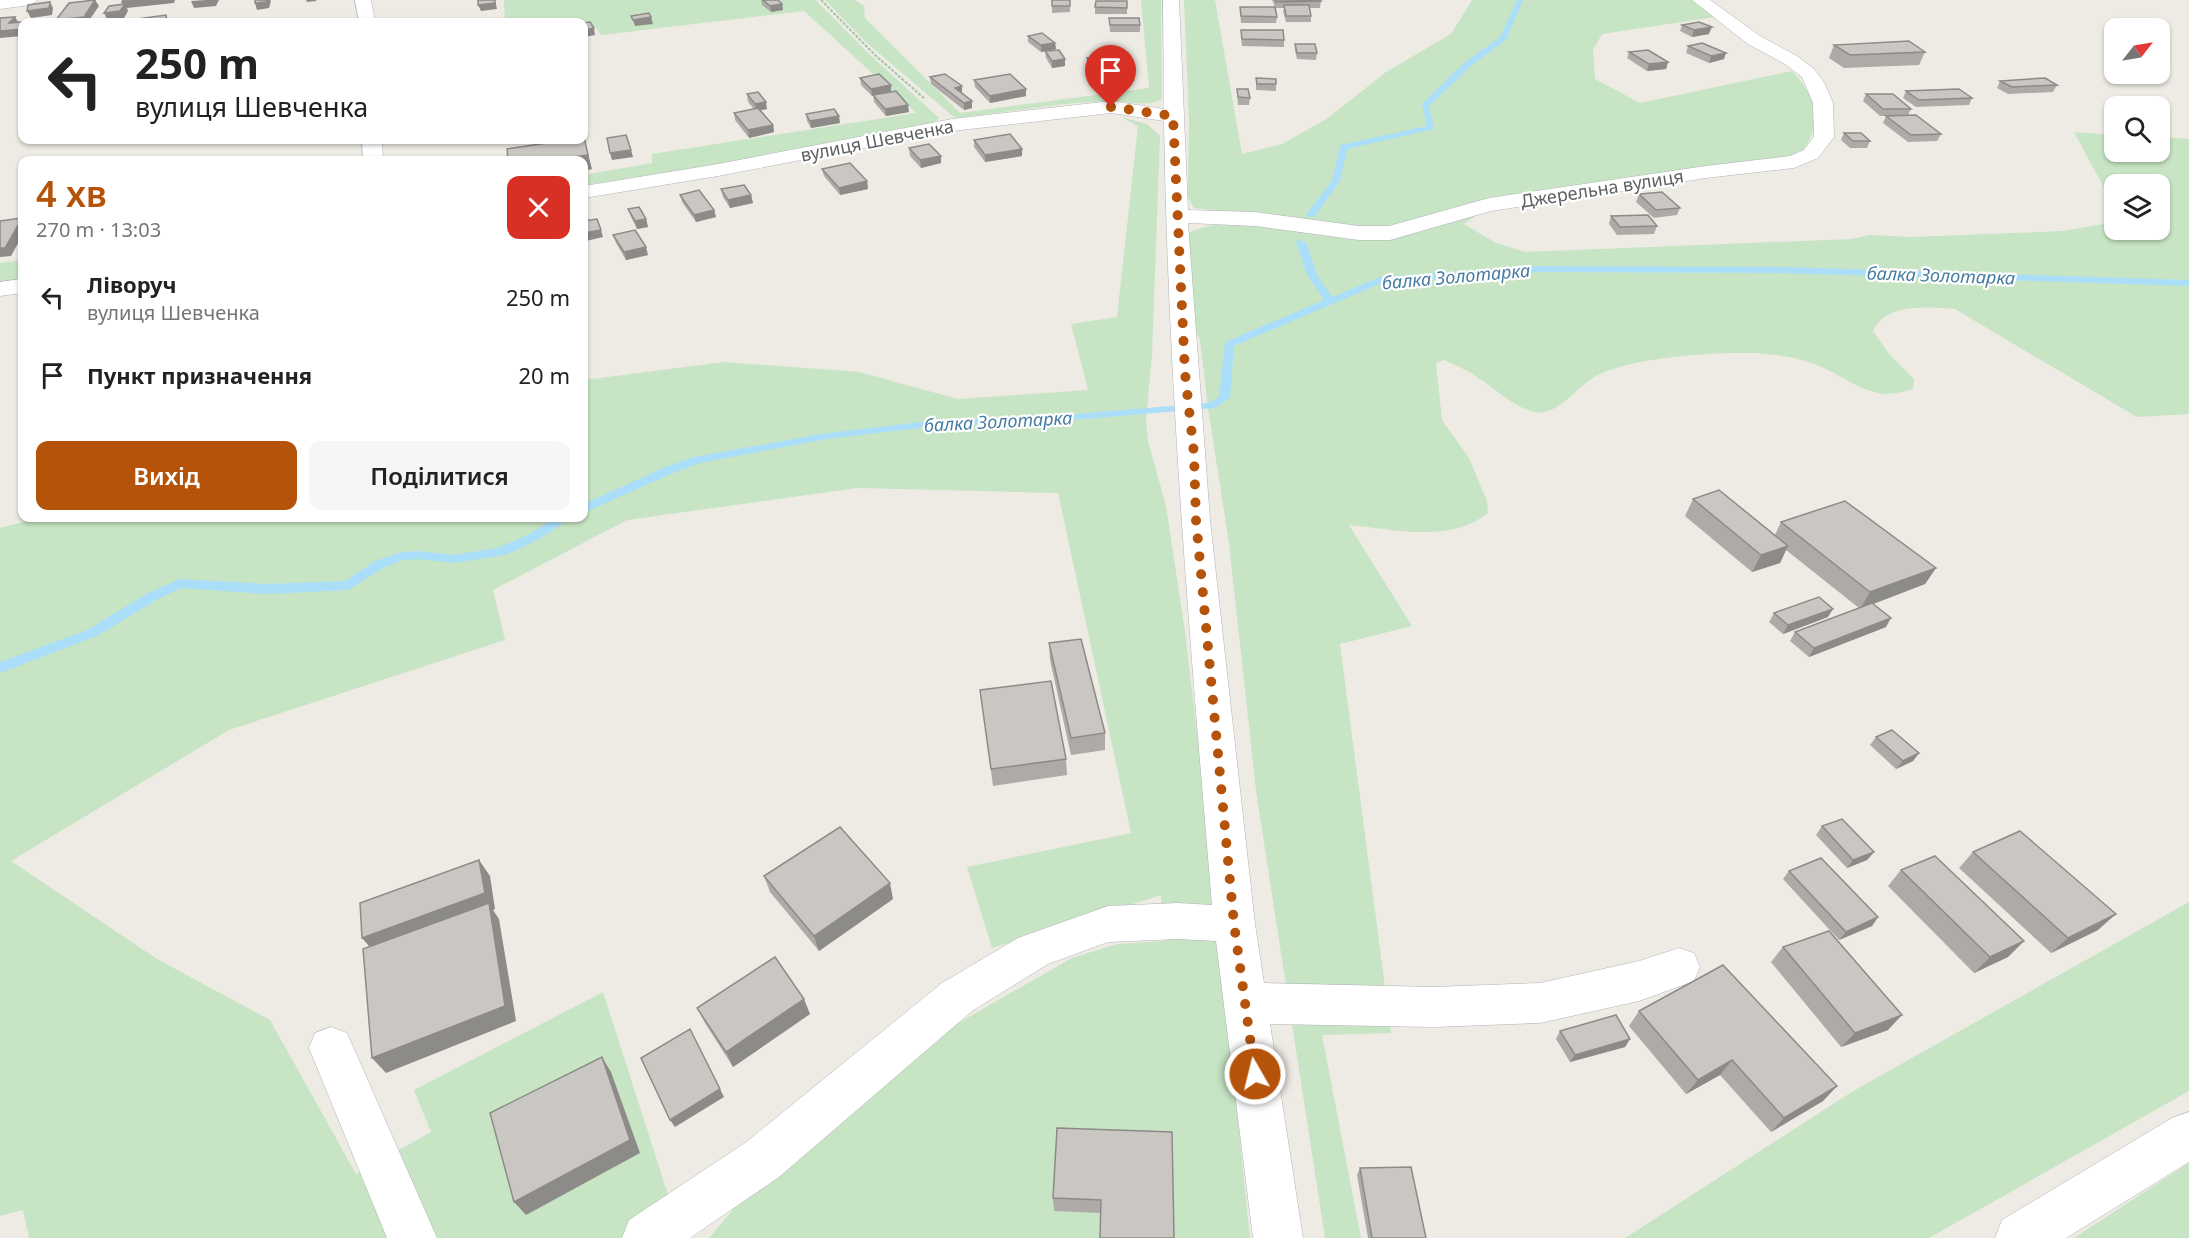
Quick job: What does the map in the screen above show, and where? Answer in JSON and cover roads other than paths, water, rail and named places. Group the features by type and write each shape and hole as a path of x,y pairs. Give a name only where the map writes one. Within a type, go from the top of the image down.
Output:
{"street":[{"path":"0,4 30,0"},
{"path":"363,0 365,18"},
{"path":"1171,0 1176,216 1185,373 1194,454 1196,520 1234,924 1278,1238"},
{"name":"Джерельна вулиця","path":"1176,216 1255,219 1359,233 1390,233 1489,205 1706,172 1794,162 1811,154 1824,137 1823,103 1812,78 1791,60 1754,40 1700,0"},
{"name":"вулиця Шевченка","path":"588,191 718,170 952,125 1088,108 1120,108 1173,116"},
{"path":"0,289 18,287"},
{"path":"647,1238 762,1160 957,997 1033,951 1108,924 1178,921 1234,924"},
{"path":"1245,1003 1434,1007 1540,1003 1639,981 1679,967"},
{"path":"331,1048 412,1238"},
{"path":"2020,1238 2189,1135"}],"waterway":[{"path":"1311,215 1336,181 1343,147 1431,127 1425,106 1468,64 1503,38 1520,0"},
{"path":"1301,242 1312,275 1330,301"},
{"name":"балка Золотарка","path":"588,507 669,470 698,460 827,436 946,422 1025,421 1211,406 1224,398 1229,344 1380,280 1540,269 1785,270 2189,283"},
{"name":"балка Золотарка","path":"0,668 92,633 153,596 180,583 268,589 348,585 380,564 402,556 418,555 454,559 500,552 532,538 556,522"}]}
